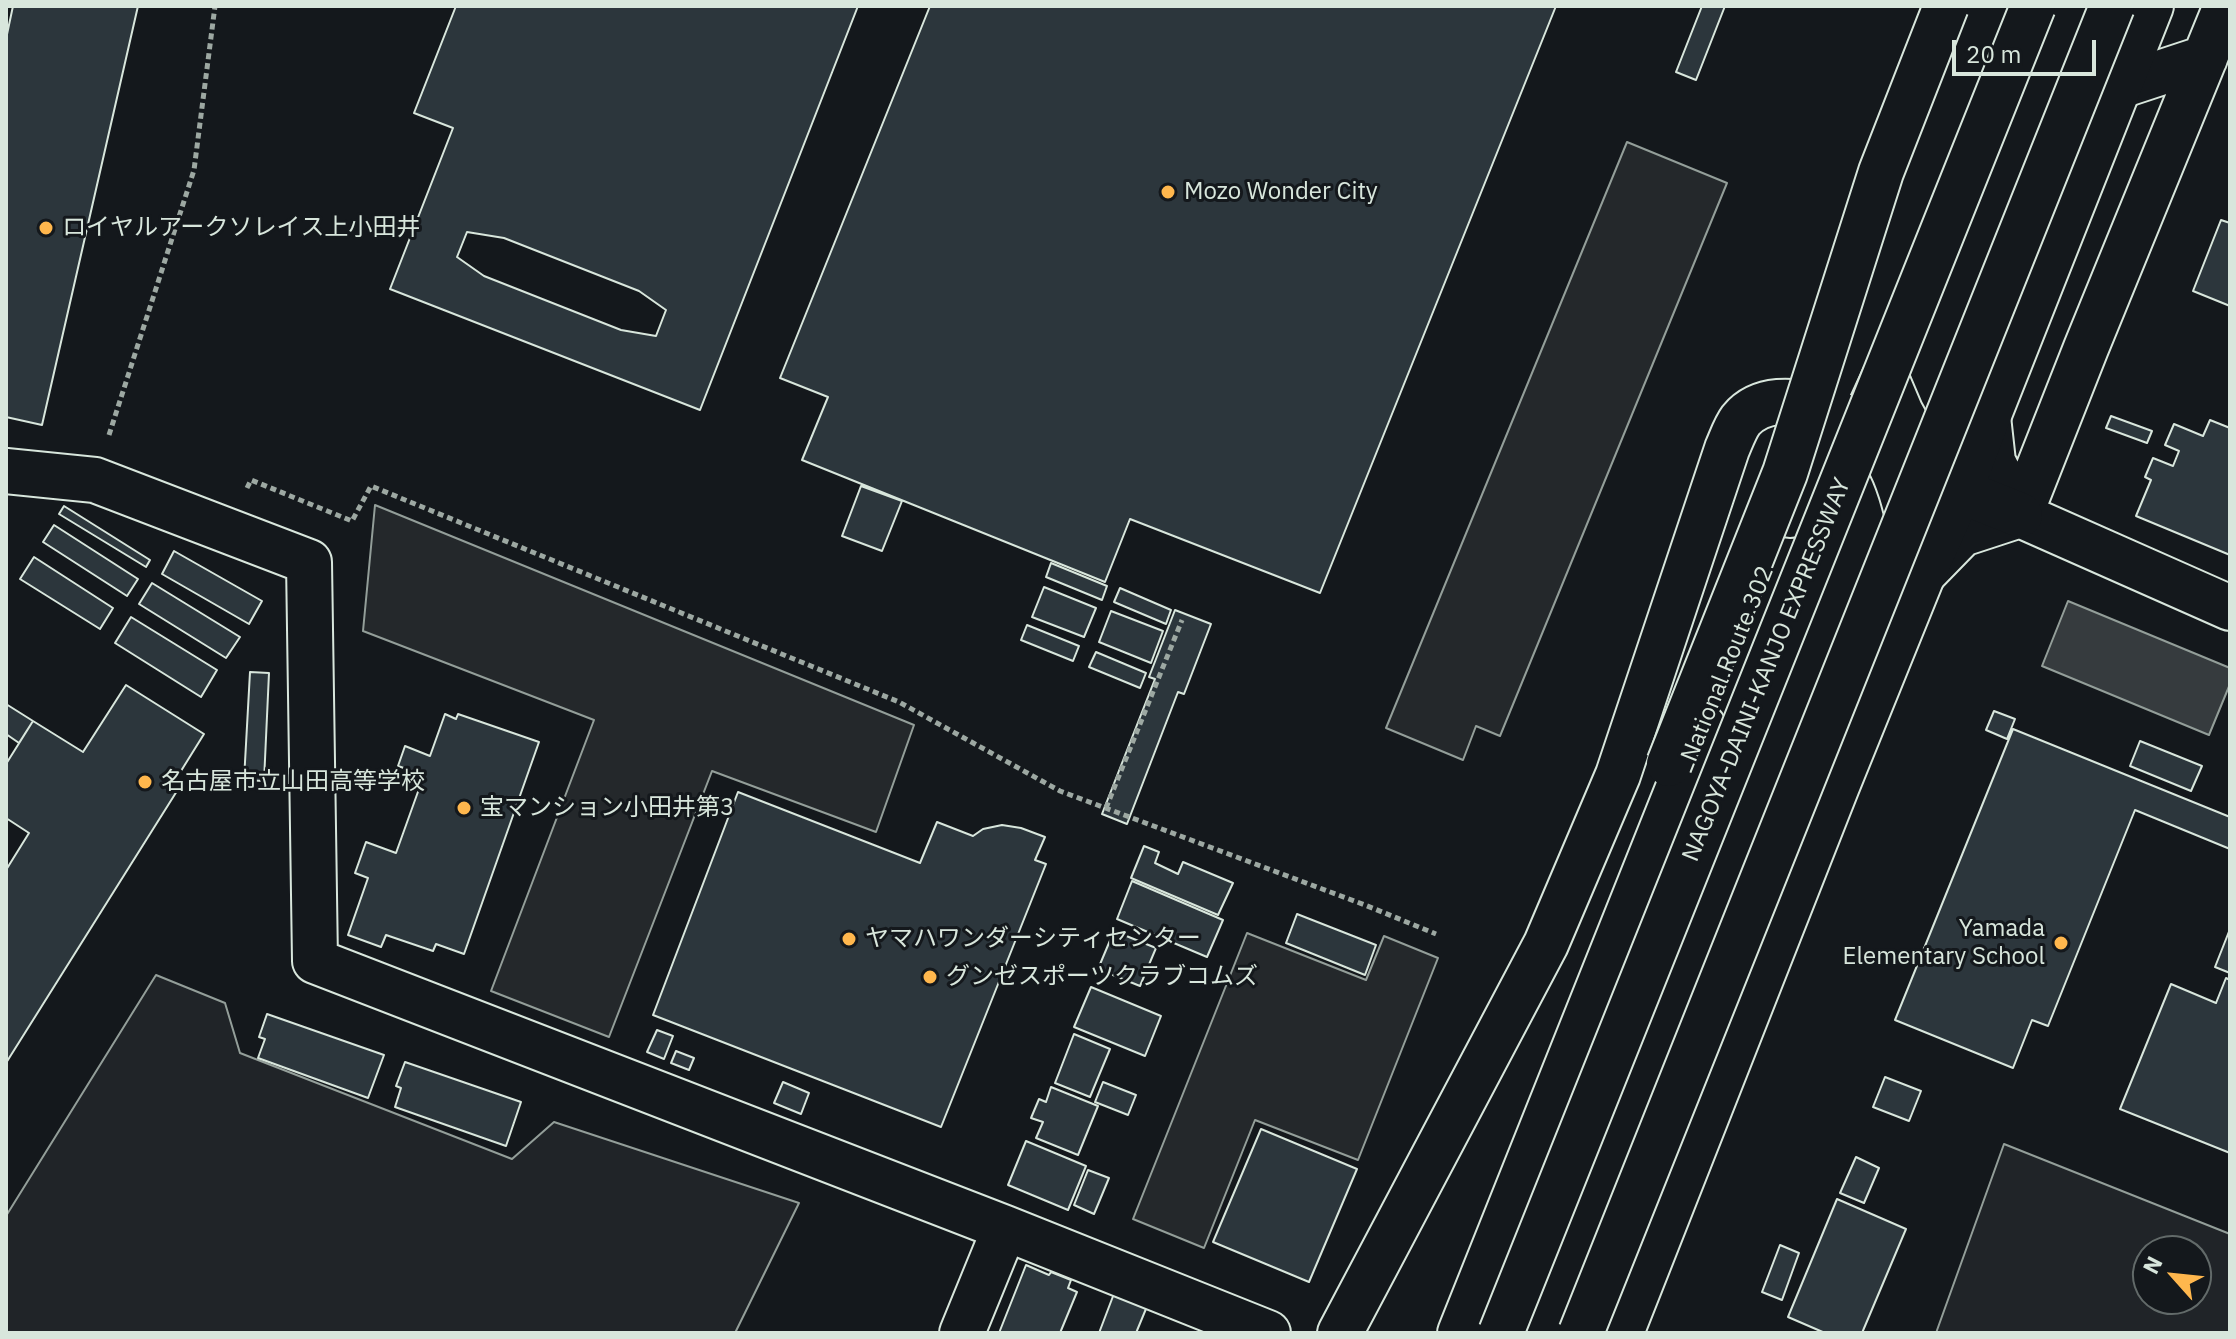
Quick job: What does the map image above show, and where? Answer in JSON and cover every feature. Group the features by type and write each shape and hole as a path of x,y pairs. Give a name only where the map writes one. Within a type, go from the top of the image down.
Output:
{"main road":[{"path":"1441,1333 1785,473 1881,172 1946,6"},
{"name":"National Route 302","path":"1460,1333 1989,6"},
{"name":"NAGOYA-DAINI-KANJO EXPRESSWAY","path":"1501,1333 2033,6"},
{"path":"1581,1333 2112,6"},
{"path":"1621,1333 1837,786 1960,491 2151,6"},
{"path":"2020,515 2226,6"},
{"path":"2120,86 2205,58"},
{"path":"1876,286 1887,380 1916,440 1960,491 2230,608"},
{"path":"1340,1333 1546,944 1618,775 1727,449 1740,421 1752,409 1773,402 1794,401 1827,407 1865,431 1895,471 1923,574"},
{"path":"1988,417 1993,462 2020,515"},
{"path":"6,471 95,480 309,562 315,961 1268,1333"},
{"path":"1923,574 1962,534 2020,515"},
{"path":"962,1333 1005,1228"}],"path":[{"path":"95,480 194,170 215,6"},
{"path":"243,495 251,480 352,521 371,486 899,702 1060,791 1436,934"},
{"path":"1106,808 1182,620"}],"shaded area":[{"path":"1627,142 1727,183 1500,736 1476,726 1463,760 1386,728"},
{"path":"375,505 914,725 876,832 712,771 609,1037 491,991 594,720 363,631"},
{"path":"2068,601 2230,668 2230,684 2209,735 2042,666"},
{"path":"1247,933 1366,980 1384,936 1438,958 1358,1160 1255,1120 1204,1248 1133,1219"},
{"path":"156,975 225,1003 240,1053 512,1159 554,1122 799,1203 735,1333 6,1333 6,1216"},
{"path":"2004,1144 2230,1234 2230,1333 1936,1333"}],"building":[{"name":"ロイヤルアークソレイス上小田井","path":"13,6 138,6 42,425 6,417 6,39"},
{"path":"456,6 858,6 700,410 390,289 453,128 414,113","holes":["467,232 504,238 639,291 666,310 656,336 621,330 484,276 457,257"]},
{"name":"Mozo Wonder City","path":"930,6 1556,6 1320,593 1130,519 1105,582 802,460 828,397 780,378"},
{"path":"1702,6 1725,6 1696,80 1676,72"},
{"path":"2221,220 2230,223 2230,306 2193,291"},
{"path":"2111,416 2152,431 2147,443 2106,428"},
{"path":"2210,420 2230,428 2230,555 2136,516 2151,480 2145,477 2153,458 2173,466 2179,451 2165,445 2174,424 2203,436"},
{"path":"861,486 902,501 882,551 842,536"},
{"path":"64,506 150,560 146,567 59,514"},
{"path":"54,525 138,579 127,596 43,542"},
{"path":"174,551 262,601 249,624 162,574"},
{"path":"34,557 113,608 100,629 20,579"},
{"path":"1051,563 1107,586 1102,600 1046,577"},
{"path":"152,583 240,637 226,658 139,604"},
{"path":"1044,587 1096,608 1084,637 1032,617"},
{"path":"1120,588 1171,610 1166,624 1114,602"},
{"path":"1175,610 1211,624 1184,694 1178,692 1127,824 1102,814 1155,679 1149,677"},
{"path":"1111,611 1163,631 1151,663 1099,642"},
{"path":"131,617 217,670 201,697 115,643"},
{"path":"1027,625 1079,646 1073,661 1021,640"},
{"path":"1096,652 1146,673 1140,688 1089,667"},
{"path":"250,672 269,673 264,781 244,780"},
{"path":"126,685 204,734 176,779 182,783 6,1063 6,870 29,833 6,818 6,764 33,721 83,752"},
{"path":"6,704 33,721 19,743 6,734"},
{"path":"1994,711 2015,719 2007,739 1986,730"},
{"name":"宝マンション小田井第3","path":"445,714 456,719 458,714 539,742 464,954 436,944 433,951 386,935 381,947 348,935 368,878 355,873 366,842 396,853 424,775 398,766 405,746 430,756"},
{"path":"2013,729 2230,817 2230,849 2135,810 2048,1026 2032,1020 2013,1068 1895,1020"},
{"path":"2140,741 2202,766 2191,791 2130,766"},
{"name":"ヤマハワンダーシティセンター","path":"738,792 920,863 937,822 973,836 983,829 1002,825 1045,837 1035,860 1046,864 941,1127 653,1015"},
{"path":"1144,846 1159,852 1155,863 1178,874 1183,862 1233,883 1218,915 1131,878"},
{"path":"1132,881 1223,920 1207,957 1117,919"},
{"path":"1297,914 1376,945 1365,975 1286,943"},
{"path":"2230,929 2230,973 2215,967"},
{"path":"1114,931 1156,948 1140,986 1098,969"},
{"path":"2226,978 2230,980 2230,1153 2120,1109 2171,984 2216,1003"},
{"path":"1091,987 1161,1016 1145,1056 1074,1027"},
{"path":"267,1014 384,1055 368,1098 258,1058 265,1039 259,1037"},
{"path":"657,1030 673,1036 664,1059 647,1052"},
{"path":"1074,1034 1110,1049 1090,1097 1055,1083"},
{"path":"676,1051 694,1058 689,1070 671,1063"},
{"path":"405,1062 521,1102 506,1146 395,1107 401,1088 396,1086"},
{"path":"1885,1077 1921,1091 1909,1121 1873,1107"},
{"path":"783,1082 809,1093 801,1114 774,1103"},
{"path":"1103,1082 1136,1095 1128,1115 1095,1102"},
{"path":"1051,1087 1098,1106 1078,1155 1036,1138 1043,1122 1031,1118 1039,1099 1046,1102"},
{"path":"1261,1129 1357,1169 1309,1282 1213,1242"},
{"path":"1026,1141 1086,1166 1068,1210 1008,1185"},
{"path":"1856,1157 1879,1168 1864,1203 1840,1193"},
{"path":"1088,1170 1109,1178 1094,1214 1074,1205"},
{"path":"1837,1199 1906,1229 1862,1333 1825,1333 1788,1317"},
{"path":"1780,1245 1799,1253 1782,1300 1762,1292"},
{"path":"1026,1265 1071,1280 1068,1288 1077,1292 1060,1333 999,1333"},
{"path":"1115,1291 1148,1304 1136,1333 1099,1333"}],"place":[{"name":"Mozo Wonder City","path":"1168,192"},
{"name":"ロイヤルアークソレイス上小田井","path":"46,228"},
{"name":"名古屋市立山田高等学校","path":"145,782"},
{"name":"宝マンション小田井第3","path":"464,808"},
{"name":"ヤマハワンダーシティセンター","path":"849,939"},
{"name":"Yamada Elementary School","path":"2061,943"},
{"name":"グンゼスポーツクラブコムズ","path":"930,977"}]}
